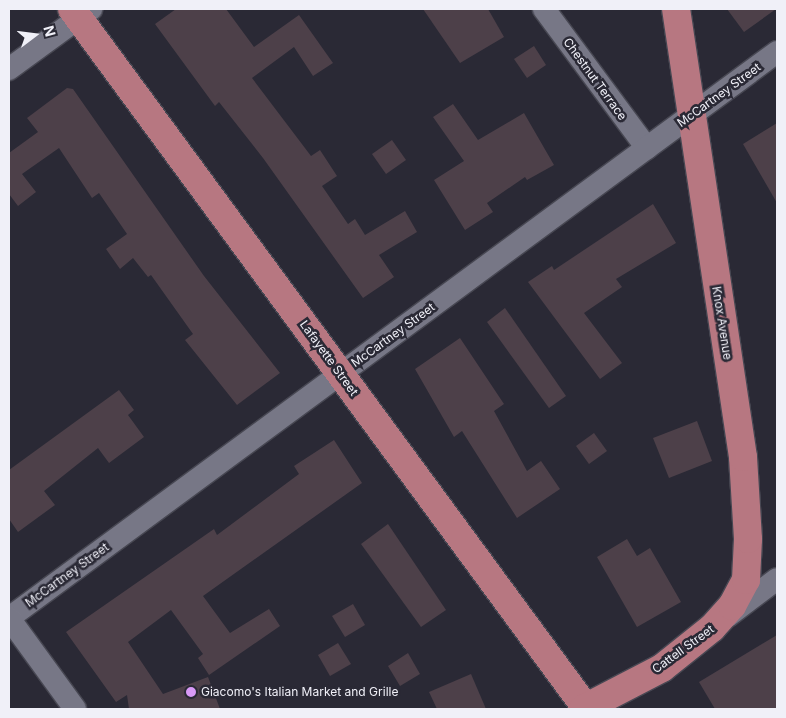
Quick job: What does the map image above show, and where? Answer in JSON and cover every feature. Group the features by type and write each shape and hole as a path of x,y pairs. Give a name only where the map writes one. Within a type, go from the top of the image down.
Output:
{"main road":[{"name":"Knox Avenue","path":"676,9 690,116 743,457 748,539 746,580 732,606 712,628"},
{"name":"Lafayette Street","path":"81,12 341,374 585,708"},
{"name":"Cattell Street","path":"585,708 662,668 712,628"}],"street":[{"name":"Chestnut Terrace","path":"544,9 647,148"},
{"path":"9,69 81,12"},
{"name":"McCartney Street","path":"9,618 777,52"},
{"name":"Cattell Street","path":"712,628 777,579"},
{"path":"9,618 75,709"}],"building":[{"path":"176,9 226,9 254,47 299,15 333,63 313,76 294,47 252,78 311,156 320,150 337,176 322,186 348,224 355,219 365,235 405,211 417,232 379,255 394,277 363,298 263,158 219,102 215,106 155,24"},
{"path":"423,9 488,9 504,37 460,63"},
{"path":"727,9 776,9 744,32"},
{"path":"534,46 546,65 527,78 514,59"},
{"path":"67,88 73,89 204,276 280,373 237,405 185,340 193,334 151,275 148,277 133,258 120,269 106,249 127,234 99,193 92,198 59,148 22,174 36,192 18,206 9,194 9,153 38,132 27,118"},
{"path":"453,104 478,140 524,113 554,165 527,180 525,177 487,203 493,212 465,230 434,180 464,161 433,117"},
{"path":"777,123 777,203 743,144"},
{"path":"392,140 406,160 386,174 372,154"},
{"path":"653,204 676,243 616,279 622,287 584,313 622,363 600,379 528,282 552,266 554,270"},
{"path":"505,308 566,396 549,408 487,322"},
{"path":"460,338 504,404 494,411 527,471 541,461 560,489 517,518 462,431 454,437 415,369"},
{"path":"119,390 134,410 128,415 144,437 109,463 98,448 44,491 55,505 18,532 9,519 9,470"},
{"path":"697,421 712,461 669,478 653,438"},
{"path":"594,433 607,451 589,464 576,446"},
{"path":"334,440 362,483 203,596 230,633 269,609 280,626 209,675 198,658 203,654 171,610 128,642 163,694 208,677 220,709 129,709 127,695 116,702 66,632 214,529 217,535 299,474 294,466"},
{"path":"388,524 446,610 421,627 361,544"},
{"path":"627,539 637,556 650,548 681,602 637,627 597,557"},
{"path":"353,604 365,625 345,637 332,616"},
{"path":"777,635 777,709 715,709 699,682"},
{"path":"338,643 351,664 330,676 318,655"},
{"path":"408,653 420,674 400,686 388,666"},
{"path":"471,674 486,709 437,709 429,692"}],"place":[{"name":"Giacomo's Italian Market and Grille","path":"191,692"}]}
